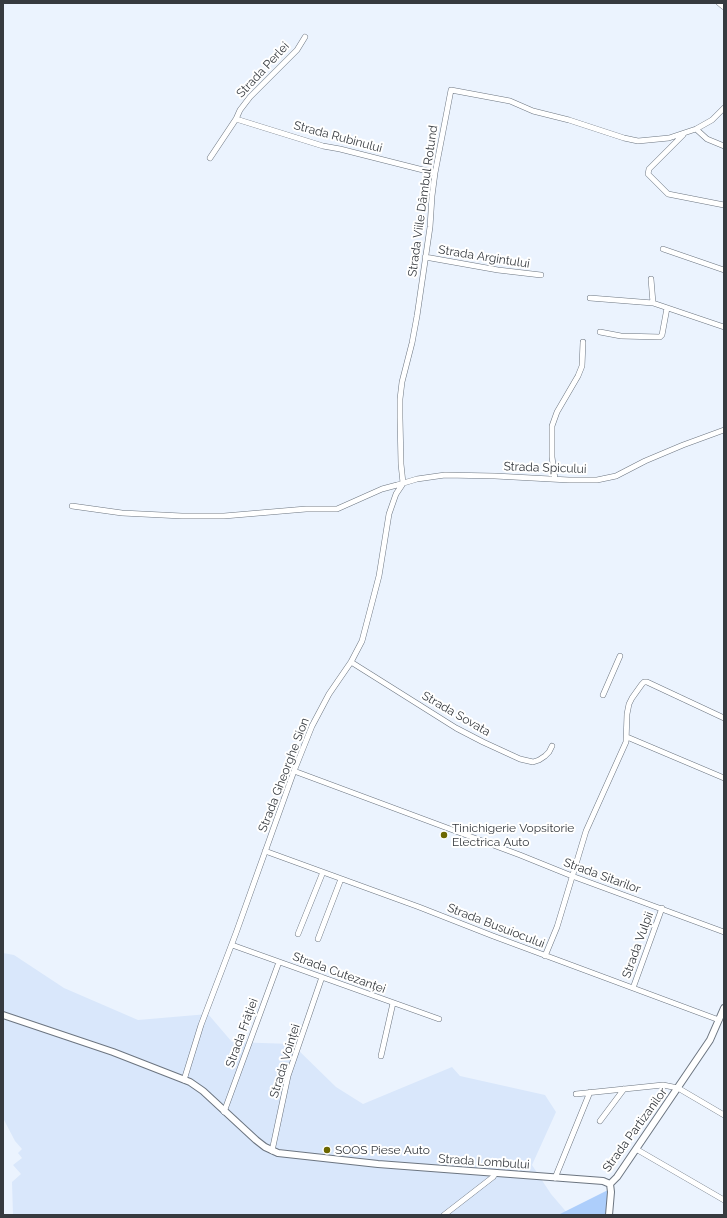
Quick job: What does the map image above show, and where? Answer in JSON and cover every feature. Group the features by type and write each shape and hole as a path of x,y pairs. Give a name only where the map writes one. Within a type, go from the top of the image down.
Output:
{"street":[{"path":"720,3 724,7"},
{"name":"Strada Perlei","path":"210,158 250,96 297,50 305,37"},
{"name":"Strada Viile Dâmbul Rotund","path":"404,483 401,464 400,399 403,376 412,343 430,227 435,173 451,90 510,101 532,110 638,141 669,138 696,129 712,120 724,108"},
{"name":"Strada Rubinului","path":"236,119 323,146 354,152 435,173"},
{"path":"696,129 707,138 724,146"},
{"path":"684,133 649,169 647,172 648,175 668,194 724,205"},
{"path":"663,249 724,270"},
{"name":"Strada Argintului","path":"425,257 498,270 541,275"},
{"path":"651,278 653,303"},
{"path":"590,298 653,303 724,327"},
{"path":"600,332 621,336 660,337 662,335 667,308"},
{"path":"555,479 552,457 552,426 554,419 582,366 582,342"},
{"name":"Strada Spicului","path":"72,506 122,513 182,516 224,516 343,507 382,488 417,479 445,475 597,480 616,476 677,447 724,430"},
{"name":"Strada Gheorghe Sion","path":"184,1080 201,1025 232,945 294,771 312,726 329,694 351,662 362,641 379,576 389,514 398,488 404,483"},
{"path":"603,695 620,656"},
{"name":"Strada Sovata","path":"351,662 456,728 520,759 533,762 539,760 549,752 552,746"},
{"path":"545,956 557,927 586,831 624,750 627,737 628,708 632,698 642,684 644,682 648,682 724,718"},
{"path":"627,737 724,778"},
{"name":"Strada Sitarilor","path":"294,771 724,932"},
{"name":"Strada Busuiocului","path":"266,851 719,1020"},
{"path":"298,934 323,872"},
{"path":"318,939 342,879"},
{"name":"Strada Vulpii","path":"633,988 662,908"},
{"name":"Strada Cutezanței","path":"232,945 439,1019"},
{"name":"Strada Frăției","path":"224,1112 279,962"},
{"name":"Strada Voinței","path":"272,1151 288,1076 322,977"},
{"path":"381,1056 393,1003"},
{"name":"Strada Partizanilor","path":"610,1184 617,1177 710,1040 724,1010"},
{"name":"Strada Lombului","path":"3,1015 113,1052 196,1086 256,1140 272,1151 286,1154 378,1164 603,1182 610,1184"},
{"name":"Strada Partizanilor","path":"576,1094 663,1085 678,1088"},
{"path":"678,1088 724,1115"},
{"path":"600,1121 624,1089"},
{"path":"555,1178 590,1092"},
{"path":"636,1149 724,1200"},
{"path":"444,1215 496,1174"},
{"path":"610,1184 610,1215"}],"shaded area":[{"path":"3,953 14,955 64,988 138,1020 208,1014 232,1042 292,1044 336,1087 363,1104 452,1067 460,1076 545,1095 556,1112 532,1165 551,1194 569,1215 13,1215 12,1182 21,1174 13,1165 22,1158 18,1153 22,1149 15,1141 3,1118"},
{"path":"610,1189 606,1215 558,1215"}],"place":[{"name":"Tinichigerie Vopsitorie Electrica Auto","path":"444,835"},
{"name":"SOOS Piese Auto","path":"327,1150"}]}
